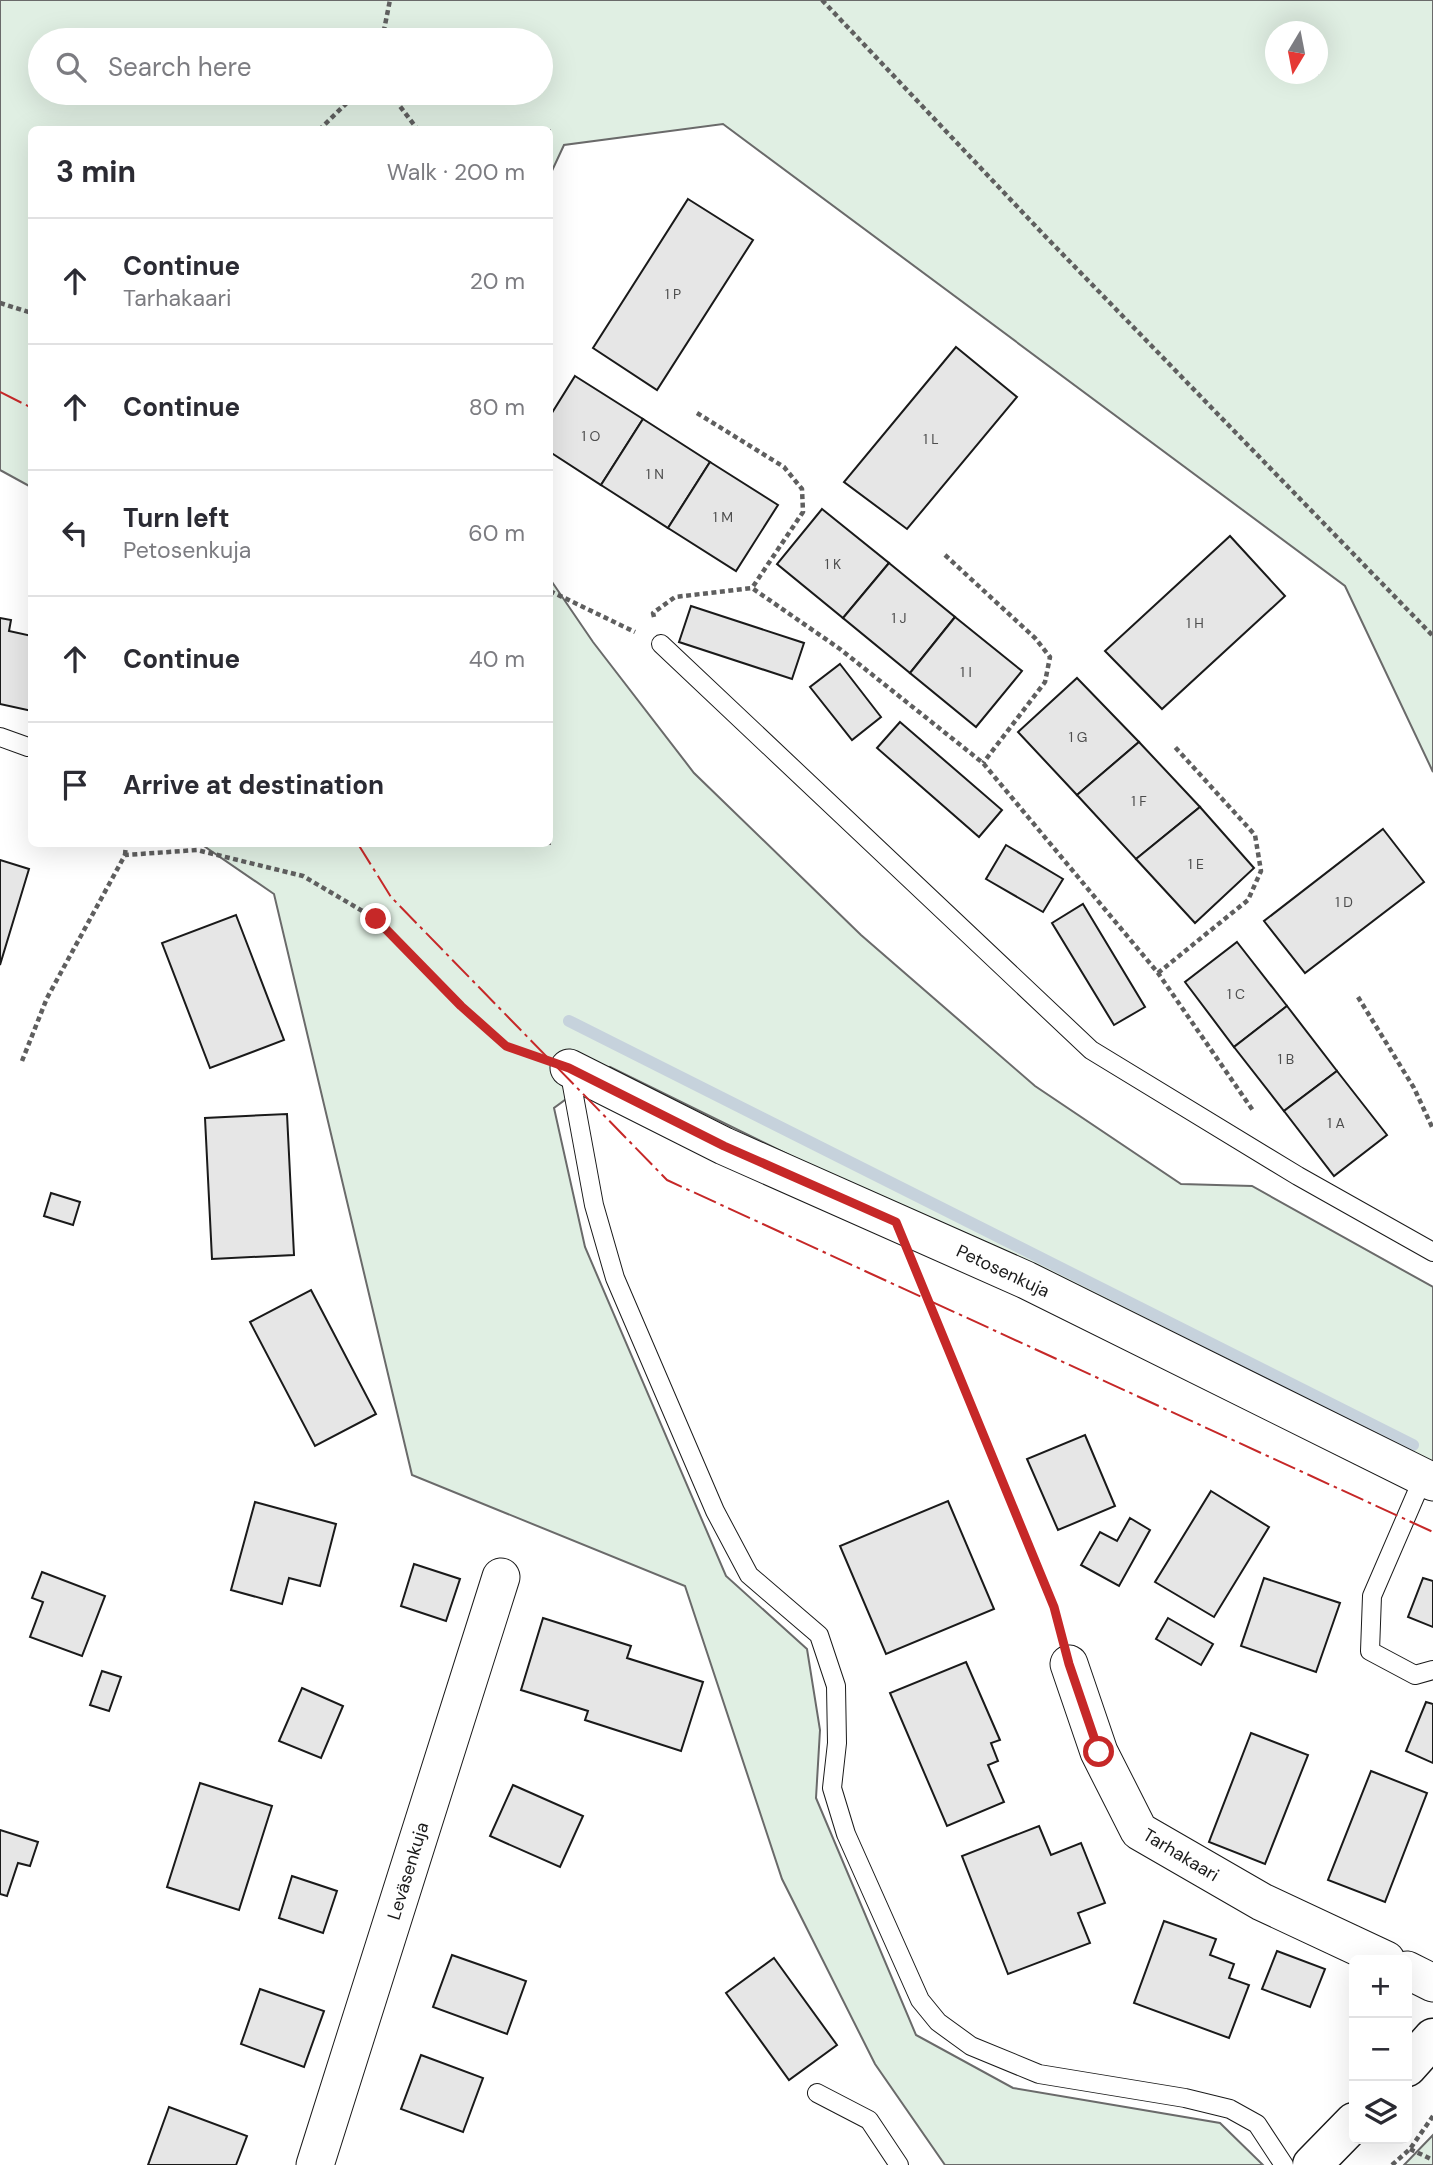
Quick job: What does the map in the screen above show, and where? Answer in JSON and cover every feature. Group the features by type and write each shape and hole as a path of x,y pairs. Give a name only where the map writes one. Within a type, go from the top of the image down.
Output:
{"street":[{"name":"Petosenkuja","path":"569,1068 724,1146 1026,1280 1428,1480"},
{"name":"Leväsenkuja","path":"315,2165 501,1577"},
{"name":"Tarhakaari","path":"1069,1664 1099,1752 1139,1831 1262,1902 1375,1955"},
{"path":"1412,1972 1433,1983"},
{"path":"1412,2061 1433,2038"},
{"path":"1312,2165 1349,2127"}],"lane":[{"path":"661,644 1091,1050 1298,1176 1433,1252"},
{"path":"0,737 28,747"},
{"path":"569,1068 594,1205 615,1278 710,1499 749,1575 819,1635 835,1686 837,1743 832,1788 846,1834 920,2000 938,2022 971,2046 1039,2074 1185,2098 1230,2109 1257,2124 1283,2165"},
{"path":"1428,1480 1372,1596 1370,1651 1415,1675 1433,1670"},
{"path":"817,2093 869,2120 899,2165"}],"path":[{"path":"384,28 390,0"},
{"path":"822,0 1053,245 1433,636"},
{"path":"323,126 344,105"},
{"path":"399,105 415,126"},
{"path":"0,303 28,312"},
{"path":"696,413 784,467 802,489 803,512 752,588"},
{"path":"945,555 1035,638 1050,657 1045,682 983,763"},
{"path":"661,644 653,612 675,597 752,588 840,649 983,763 1157,973 1259,1120"},
{"path":"553,593 661,644"},
{"path":"1157,973 1248,900 1261,871 1255,835 1175,747"},
{"path":"22,1061 47,998 125,855 126,847"},
{"path":"125,855 197,850 303,876 376,919 461,1006 506,1046 569,1068"},
{"path":"1357,997 1414,1088 1433,1129"},
{"path":"896,1222 1054,1607 1069,1664"},
{"path":"1392,2165 1410,2149 1433,2116"},
{"path":"1410,2149 1433,2160"}],"green space":[{"path":"0,0 1433,0 1433,772 1345,586 723,124 564,145 553,169 553,126 28,126 28,485 0,470"},
{"path":"553,583 593,642 694,773 861,935 1035,1086 1181,1184 1252,1186 1433,1287 1433,1471 610,1067 554,1108 585,1247 726,1576 807,1649 820,1730 816,1798 916,2035 1013,2088 1220,2123 1263,2165 945,2165 875,2064 782,1879 685,1586 412,1475 274,894 205,847 553,847"},
{"path":"1433,2135 1433,2165 1404,2165"}],"building":[{"path":"688,199 753,240 657,390 593,348"},
{"path":"956,347 1017,397 907,529 844,482"},
{"path":"575,376 643,419 601,485 553,454 553,411"},
{"path":"643,419 710,462 668,528 601,485"},
{"path":"710,462 778,505 736,571 668,528"},
{"path":"822,509 889,563 843,618 777,564"},
{"path":"1230,536 1285,596 1162,709 1105,651"},
{"path":"889,563 955,617 910,673 843,618"},
{"path":"691,606 804,643 792,679 679,642"},
{"path":"955,617 1022,671 976,727 910,673"},
{"path":"0,618 11,620 9,631 28,635 28,710 0,704"},
{"path":"840,664 881,717 852,740 810,687"},
{"path":"1077,678 1139,742 1077,795 1018,732"},
{"path":"900,722 1002,810 979,837 877,748"},
{"path":"1139,742 1200,807 1136,859 1077,795"},
{"path":"1200,807 1254,868 1195,923 1136,859"},
{"path":"1383,829 1424,882 1305,973 1264,921"},
{"path":"1006,845 1063,879 1043,912 986,879"},
{"path":"0,860 29,869 0,965"},
{"path":"1083,904 1145,1007 1114,1025 1052,923"},
{"path":"236,915 284,1040 210,1068 162,943"},
{"path":"1237,942 1287,1006 1234,1047 1185,982"},
{"path":"1287,1006 1337,1071 1284,1111 1234,1047"},
{"path":"1337,1071 1387,1135 1334,1176 1284,1111"},
{"path":"287,1114 294,1255 212,1259 205,1118"},
{"path":"51,1193 80,1202 73,1225 44,1216"},
{"path":"311,1290 376,1414 315,1446 250,1322"},
{"path":"1085,1435 1115,1506 1058,1530 1027,1459"},
{"path":"1211,1491 1269,1527 1214,1617 1155,1582"},
{"path":"948,1501 994,1609 886,1654 840,1546"},
{"path":"255,1502 336,1524 320,1586 289,1578 282,1604 231,1590"},
{"path":"1130,1518 1150,1530 1119,1586 1081,1565 1100,1532 1117,1541"},
{"path":"414,1564 460,1579 446,1621 401,1606"},
{"path":"42,1572 105,1596 82,1656 30,1637 43,1602 32,1598"},
{"path":"1264,1578 1340,1603 1316,1672 1241,1646"},
{"path":"1423,1578 1433,1581 1433,1627 1408,1617"},
{"path":"543,1618 631,1646 627,1658 703,1682 681,1751 585,1720 588,1711 521,1690"},
{"path":"1168,1618 1213,1644 1201,1665 1156,1639"},
{"path":"966,1662 1000,1740 991,1743 998,1761 988,1765 1004,1802 947,1826 890,1693"},
{"path":"102,1671 121,1677 109,1711 90,1705"},
{"path":"302,1688 343,1706 321,1758 279,1741"},
{"path":"1426,1702 1433,1704 1433,1763 1406,1751"},
{"path":"1251,1733 1308,1755 1265,1864 1209,1842"},
{"path":"1371,1771 1427,1793 1385,1902 1328,1880"},
{"path":"200,1783 272,1806 239,1910 167,1887"},
{"path":"513,1785 583,1816 560,1867 490,1836"},
{"path":"1039,1826 1051,1855 1081,1843 1105,1903 1078,1913 1090,1943 1008,1974 962,1856"},
{"path":"0,1830 38,1842 30,1866 18,1863 7,1896 0,1894"},
{"path":"292,1876 337,1891 323,1933 279,1918"},
{"path":"1164,1921 1216,1939 1210,1955 1234,1964 1229,1978 1249,1985 1229,2038 1134,2003"},
{"path":"1277,1951 1325,1969 1310,2007 1262,1989"},
{"path":"452,1955 526,1981 507,2034 433,2007"},
{"path":"774,1958 837,2045 789,2080 726,1993"},
{"path":"260,1989 324,2011 304,2067 241,2044"},
{"path":"421,2055 483,2078 463,2132 401,2109"},
{"path":"169,2107 247,2136 236,2165 148,2165"}],"waterway":[{"path":"569,1021 1413,1445"}],"power":[{"path":"0,392 28,406"},
{"path":"360,847 391,897 667,1180 1433,1532"}],"route":[{"path":"376,919 461,1006 506,1046 569,1068 724,1146 896,1222 1054,1607 1069,1664 1099,1752"}]}
